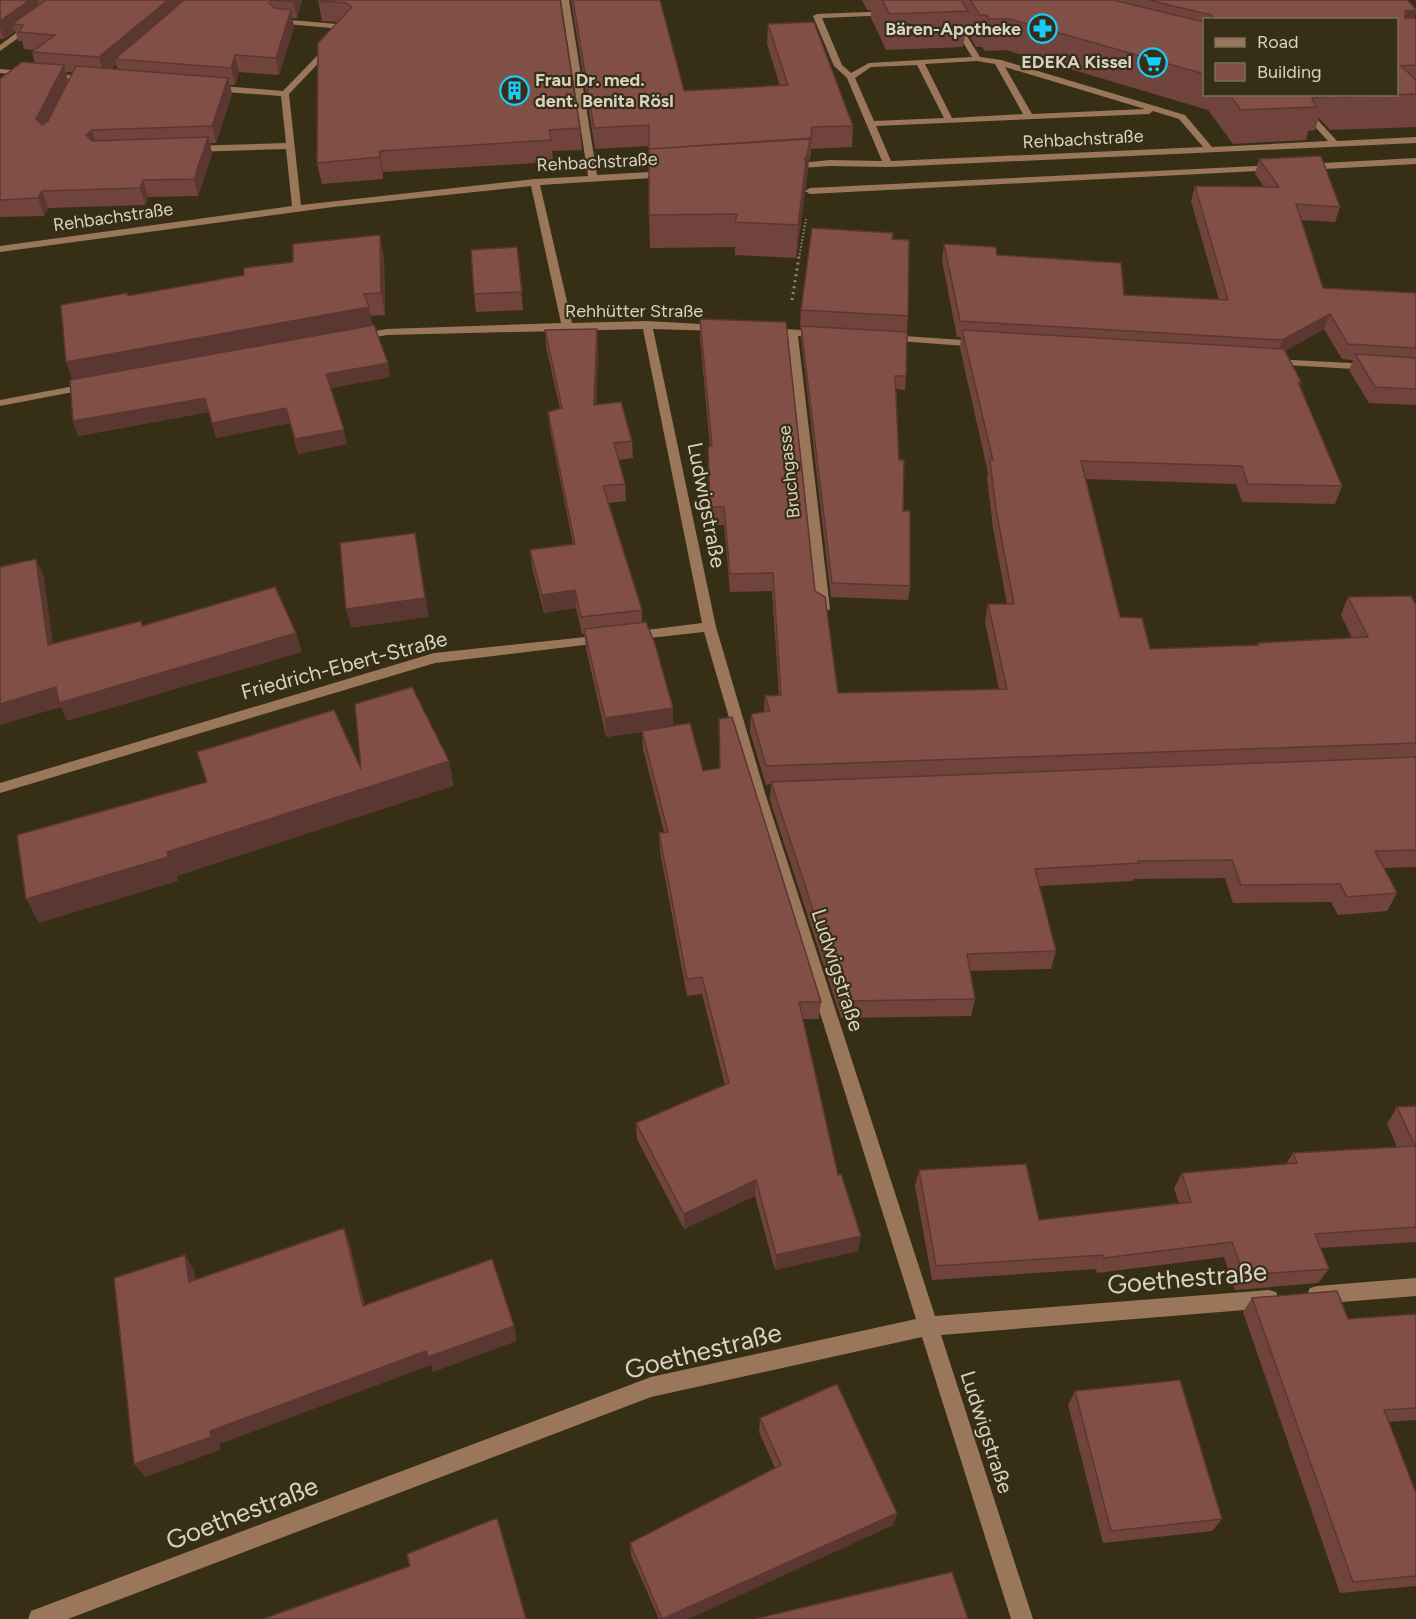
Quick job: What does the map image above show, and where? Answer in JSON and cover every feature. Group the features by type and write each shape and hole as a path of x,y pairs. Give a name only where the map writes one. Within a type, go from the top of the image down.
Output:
{"street":[{"path":"565,0 593,178"},
{"path":"947,11 977,59"},
{"path":"888,164 851,77 838,66 817,16 902,13"},
{"path":"278,21 349,27 285,94"},
{"path":"0,49 37,22"},
{"path":"851,77 869,64 977,59 998,62 1182,117 1209,149"},
{"path":"920,62 950,120"},
{"path":"998,62 1029,117"},
{"path":"0,71 106,80"},
{"path":"72,87 77,77"},
{"path":"202,87 285,94"},
{"path":"285,94 297,208"},
{"path":"1291,96 1334,143"},
{"path":"870,124 1161,111"},
{"name":"Rehbachstraße","path":"777,168 830,163 888,164 1416,140"},
{"path":"177,149 291,146"},
{"path":"1297,167 1416,161"},
{"name":"Rehbachstraße","path":"810,191 1285,168"},
{"name":"Rehbachstraße","path":"0,249 297,208 535,182 674,174"},
{"path":"535,182 567,326"},
{"name":"Rehhütter Straße","path":"351,339 387,332 567,326 647,324 725,328"},
{"name":"Ludwigstraße","path":"647,324 709,627 764,793 1022,1619"},
{"path":"758,330 827,334"},
{"name":"Bruchgasse","path":"792,332 823,609"},
{"path":"874,337 992,345"},
{"path":"1263,362 1381,368"},
{"path":"0,403 105,384"},
{"name":"Friedrich-Ebert-Straße","path":"0,788 434,658 709,627"},
{"name":"Goethestraße","path":"39,1619 651,1387 930,1326 1416,1287"}],"path":[{"path":"792,332 789,318 810,191"}],"building":[{"path":"0,0 30,0 0,21"},
{"path":"46,0 168,0 99,57 32,52 55,35 19,32 23,25 12,24"},
{"path":"184,0 272,0 269,3 274,8 291,10 276,58 235,55 231,68 115,59"},
{"path":"318,0 560,0 580,128 549,130 551,140 380,151 380,157 317,163 318,43 352,7 346,3"},
{"path":"573,0 660,0 684,91 788,85 768,24 814,22 853,126 812,127 811,138 649,149 649,125 594,128"},
{"path":"882,0 961,0 968,11 889,14"},
{"path":"970,0 1113,0 1203,22 1203,74 1010,19 989,19 986,15 980,15"},
{"path":"1148,0 1407,0 1416,9 1405,11 1405,18 1416,18 1416,65 1401,66 1416,80 1416,94 1398,95 1398,18 1213,18 1212,15"},
{"path":"22,62 64,65 36,119 42,125 48,121 76,66 228,78 212,126 92,130 86,135 92,141 208,137 194,179 143,180 140,188 42,191 38,198 0,200 0,79"},
{"path":"1230,96 1325,97 1312,98 1316,107 1241,110"},
{"path":"810,139 807,156 804,159 806,162 798,225 735,222 737,214 649,215 649,149"},
{"path":"1321,156 1340,207 1296,204 1323,288 1416,293 1416,348 1348,344 1330,314 1282,340 960,321 944,244 996,247 997,255 1121,263 1124,295 1228,300 1195,186 1279,187 1259,159"},
{"path":"812,228 893,233 892,239 909,240 908,316 801,310"},
{"path":"380,235 381,293 364,294 369,307 66,362 61,305 127,293 128,296 244,275 244,268 293,262 293,244"},
{"path":"517,247 522,292 474,294 471,250"},
{"path":"700,319 786,322 815,591 825,597 838,693 1007,689 988,604 1014,604 996,510 990,460 993,460 962,330 1284,349 1301,382 1298,382 1342,486 1248,484 1242,466 1081,461 1120,617 1142,618 1150,649 1259,645 1258,643 1368,637 1348,597 1411,596 1416,605 1416,743 766,766 751,714 770,711 765,696 781,695 773,573 730,574 724,507 710,507 708,447 712,446"},
{"path":"374,325 388,363 326,374 344,430 295,439 286,408 212,423 205,398 73,421 70,380"},
{"path":"801,326 907,332 906,376 895,376 899,460 904,460 903,511 910,511 910,586 832,583"},
{"path":"597,329 594,405 621,402 632,441 614,443 625,484 603,486 642,610 581,617 575,590 542,595 530,550 575,544 548,412 562,408 545,330"},
{"path":"1355,354 1416,358 1416,389 1375,387"},
{"path":"415,533 425,598 346,609 340,543"},
{"path":"36,559 48,645 141,621 142,626 275,587 296,633 59,703 56,687 0,704 0,567"},
{"path":"646,622 655,644 673,708 605,718 584,629"},
{"path":"412,687 449,761 167,852 168,857 26,899 17,835 207,782 197,752 334,710 361,769 355,704"},
{"path":"732,717 821,1002 799,1002 838,1175 841,1174 861,1236 776,1255 756,1180 684,1214 636,1123 729,1083 702,977 687,979 659,833 668,832 642,731 690,723 703,771 720,768 719,719"},
{"path":"1416,757 1416,850 1375,851 1397,893 1347,897 1340,884 1241,885 1232,860 1138,861 1139,863 1035,869 1056,951 967,954 975,999 843,1001 771,782"},
{"path":"1416,1106 1416,1227 1315,1234 1329,1269 1244,1275 1232,1242 1104,1258 1103,1255 936,1266 919,1170 1026,1164 1039,1220 1191,1202 1182,1173 1297,1163 1293,1153 1415,1146 1397,1107"},
{"path":"344,1228 363,1306 492,1259 514,1326 428,1357 426,1351 210,1431 211,1437 134,1464 114,1278 185,1255 189,1282"},
{"path":"1337,1291 1348,1319 1416,1314 1416,1408 1384,1410 1416,1493 1416,1576 1353,1582 1252,1298"},
{"path":"1180,1380 1222,1519 1111,1531 1075,1391"},
{"path":"837,1384 897,1513 662,1619 630,1543 781,1465 760,1418"},
{"path":"497,1518 526,1619 263,1619 410,1566 407,1554"},
{"path":"952,1572 968,1619 755,1619"}],"place":[{"name":"Bären-Apotheke","path":"1042,29"},
{"name":"EDEKA Kissel","path":"1153,62"},
{"name":"Frau Dr. med. dent. Benita Rösl","path":"514,90"}]}
